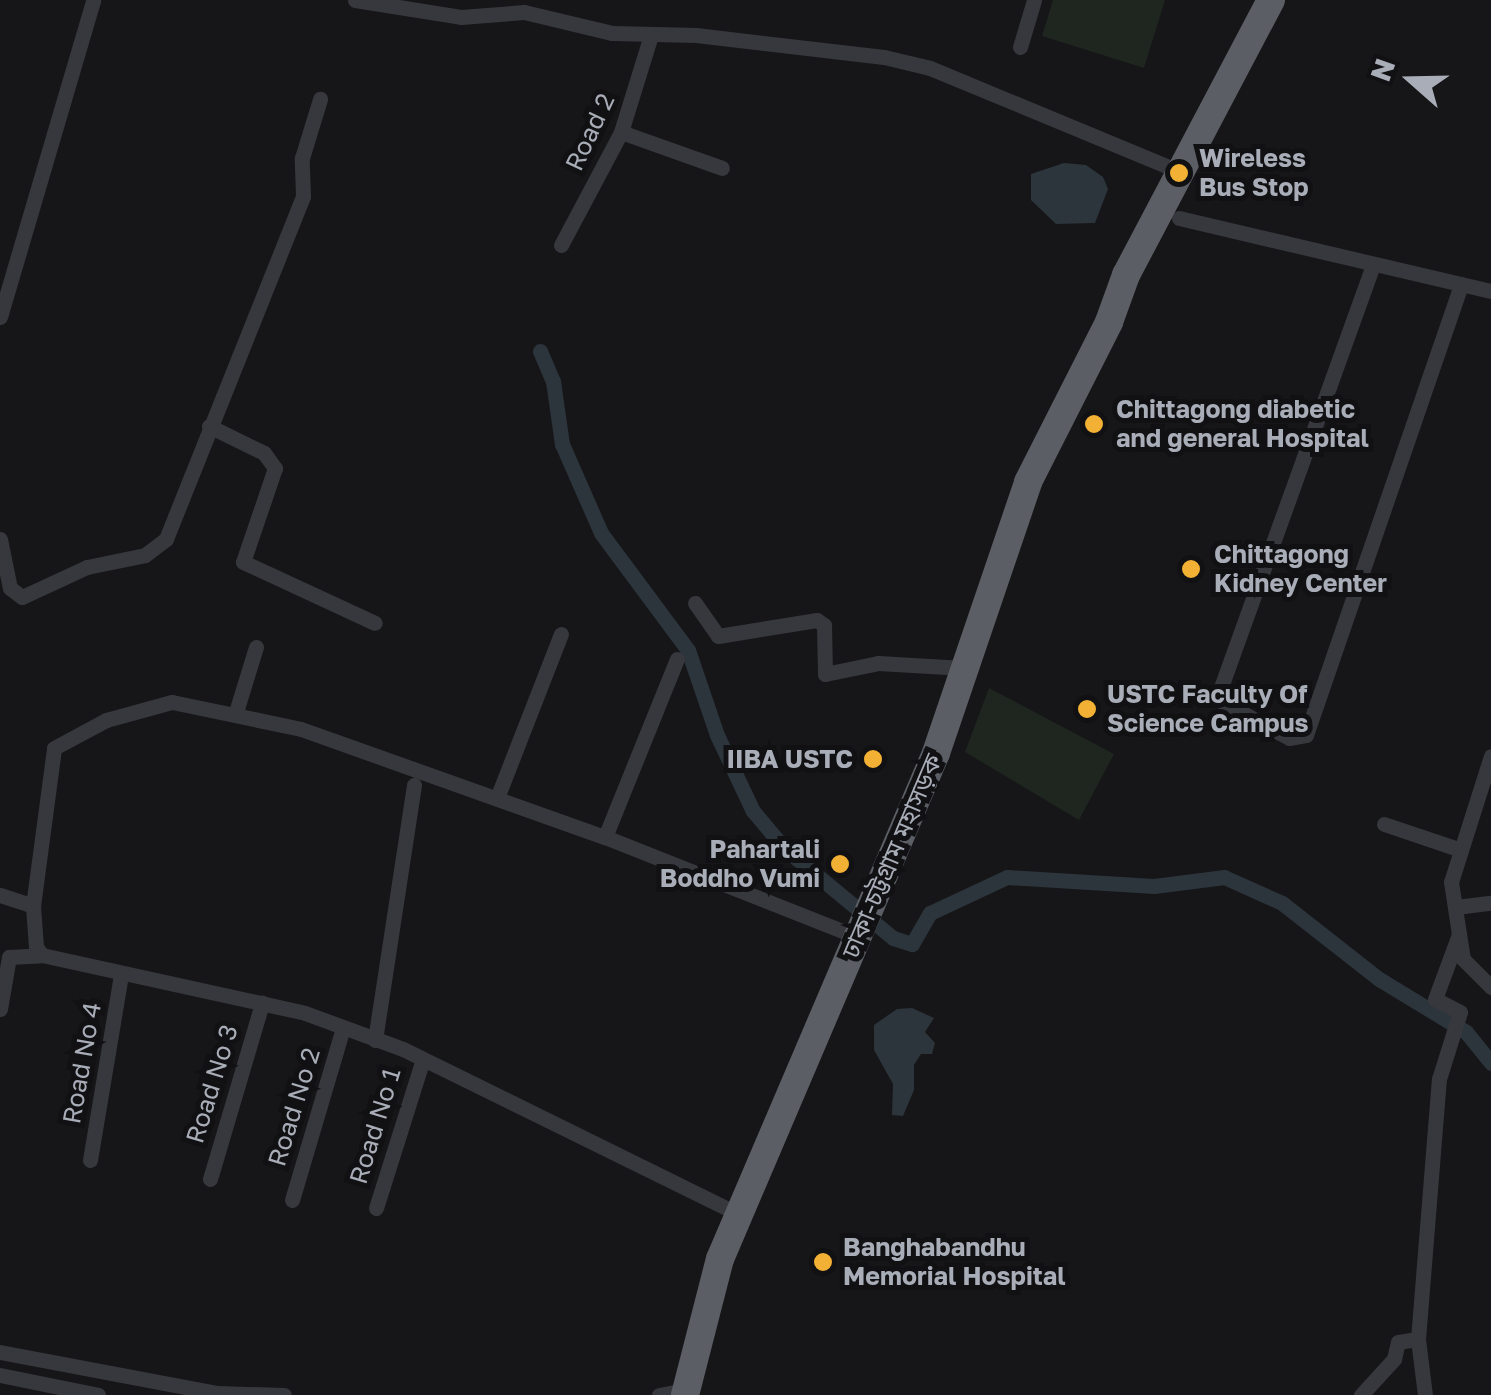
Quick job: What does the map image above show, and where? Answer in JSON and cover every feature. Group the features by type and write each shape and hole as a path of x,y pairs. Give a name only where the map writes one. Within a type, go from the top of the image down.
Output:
{"highway":[{"name":"ঢাকা-চট্টগ্রাম মহাসড়ক","path":"676,1393 739,1214 863,925 964,668 1028,482 1109,322 1126,274 1271,0"},
{"name":"ঢাকা-চট্টগ্রাম মহাসড়ক","path":"1109,322 1139,289 1288,0"}],"street":[{"path":"0,318 93,0"},
{"path":"355,0 461,17 524,12 612,34 884,57 930,68 1181,172"},
{"path":"1020,47 1034,0"},
{"name":"Road 2","path":"562,245 621,132 650,35"},
{"path":"0,539 10,588 22,596 86,567 157,549 303,196 302,158 320,98"},
{"path":"621,132 722,168"},
{"path":"1178,218 1491,290"},
{"path":"0,264 17,269"},
{"path":"1373,265 1218,699 1289,738 1306,736 1462,284"},
{"path":"209,426 264,453 275,468 243,562 375,623"},
{"path":"695,603 718,636 817,620 824,625 825,674 878,663 964,668"},
{"path":"497,798 561,634"},
{"path":"236,712 256,647"},
{"path":"605,837 677,659"},
{"path":"42,955 36,947 34,906 50,757 62,740 144,705 188,703 236,712 863,925"},
{"path":"1491,756 1451,882 1464,959 1491,987"},
{"path":"375,1040 414,785"},
{"path":"1384,824 1461,850"},
{"path":"0,895 34,906"},
{"path":"1456,907 1491,903"},
{"path":"1425,1395 1418,1339 1440,1080 1449,1038 1460,1012 1435,998 1460,934"},
{"path":"0,1008 9,957 42,955 122,974 158,976 262,1003 423,1059 739,1214"},
{"name":"Road No 4","path":"90,1160 122,974"},
{"name":"Road No 3","path":"210,1179 262,1003"},
{"name":"Road No 2","path":"292,1200 343,1028"},
{"name":"Road No 1","path":"376,1208 423,1059"},
{"path":"1361,1395 1394,1359 1398,1342 1418,1339"},
{"path":"0,1352 216,1393 284,1395"},
{"path":"0,1375 98,1395"}],"shaded area":[{"path":"1053,0 1165,0 1144,68 1042,36"},
{"path":"1064,163 1086,165 1103,177 1108,189 1095,223 1056,224 1031,200 1031,174"},
{"path":"989,688 1114,754 1079,820 965,752"},
{"path":"912,1008 934,1018 925,1032 935,1043 932,1054 921,1054 914,1065 914,1090 903,1116 892,1115 893,1084 874,1050 874,1025 897,1009"}],"waterway":[{"path":"540,351 553,381 562,444 601,533 688,650 717,735 753,811 785,849 893,938 912,944 930,913 1007,877 1154,886 1224,877 1282,903 1379,979 1466,1032 1491,1063"}],"place":[{"name":"Wireless Bus Stop","path":"1179,173"},
{"name":"Chittagong diabetic and general Hospital","path":"1094,424"},
{"name":"Chittagong Kidney Center","path":"1191,569"},
{"name":"USTC Faculty Of Science Campus","path":"1087,709"},
{"name":"IIBA USTC","path":"873,759"},
{"name":"Pahartali Boddho Vumi","path":"840,864"},
{"name":"Banghabandhu Memorial Hospital","path":"823,1262"}]}
